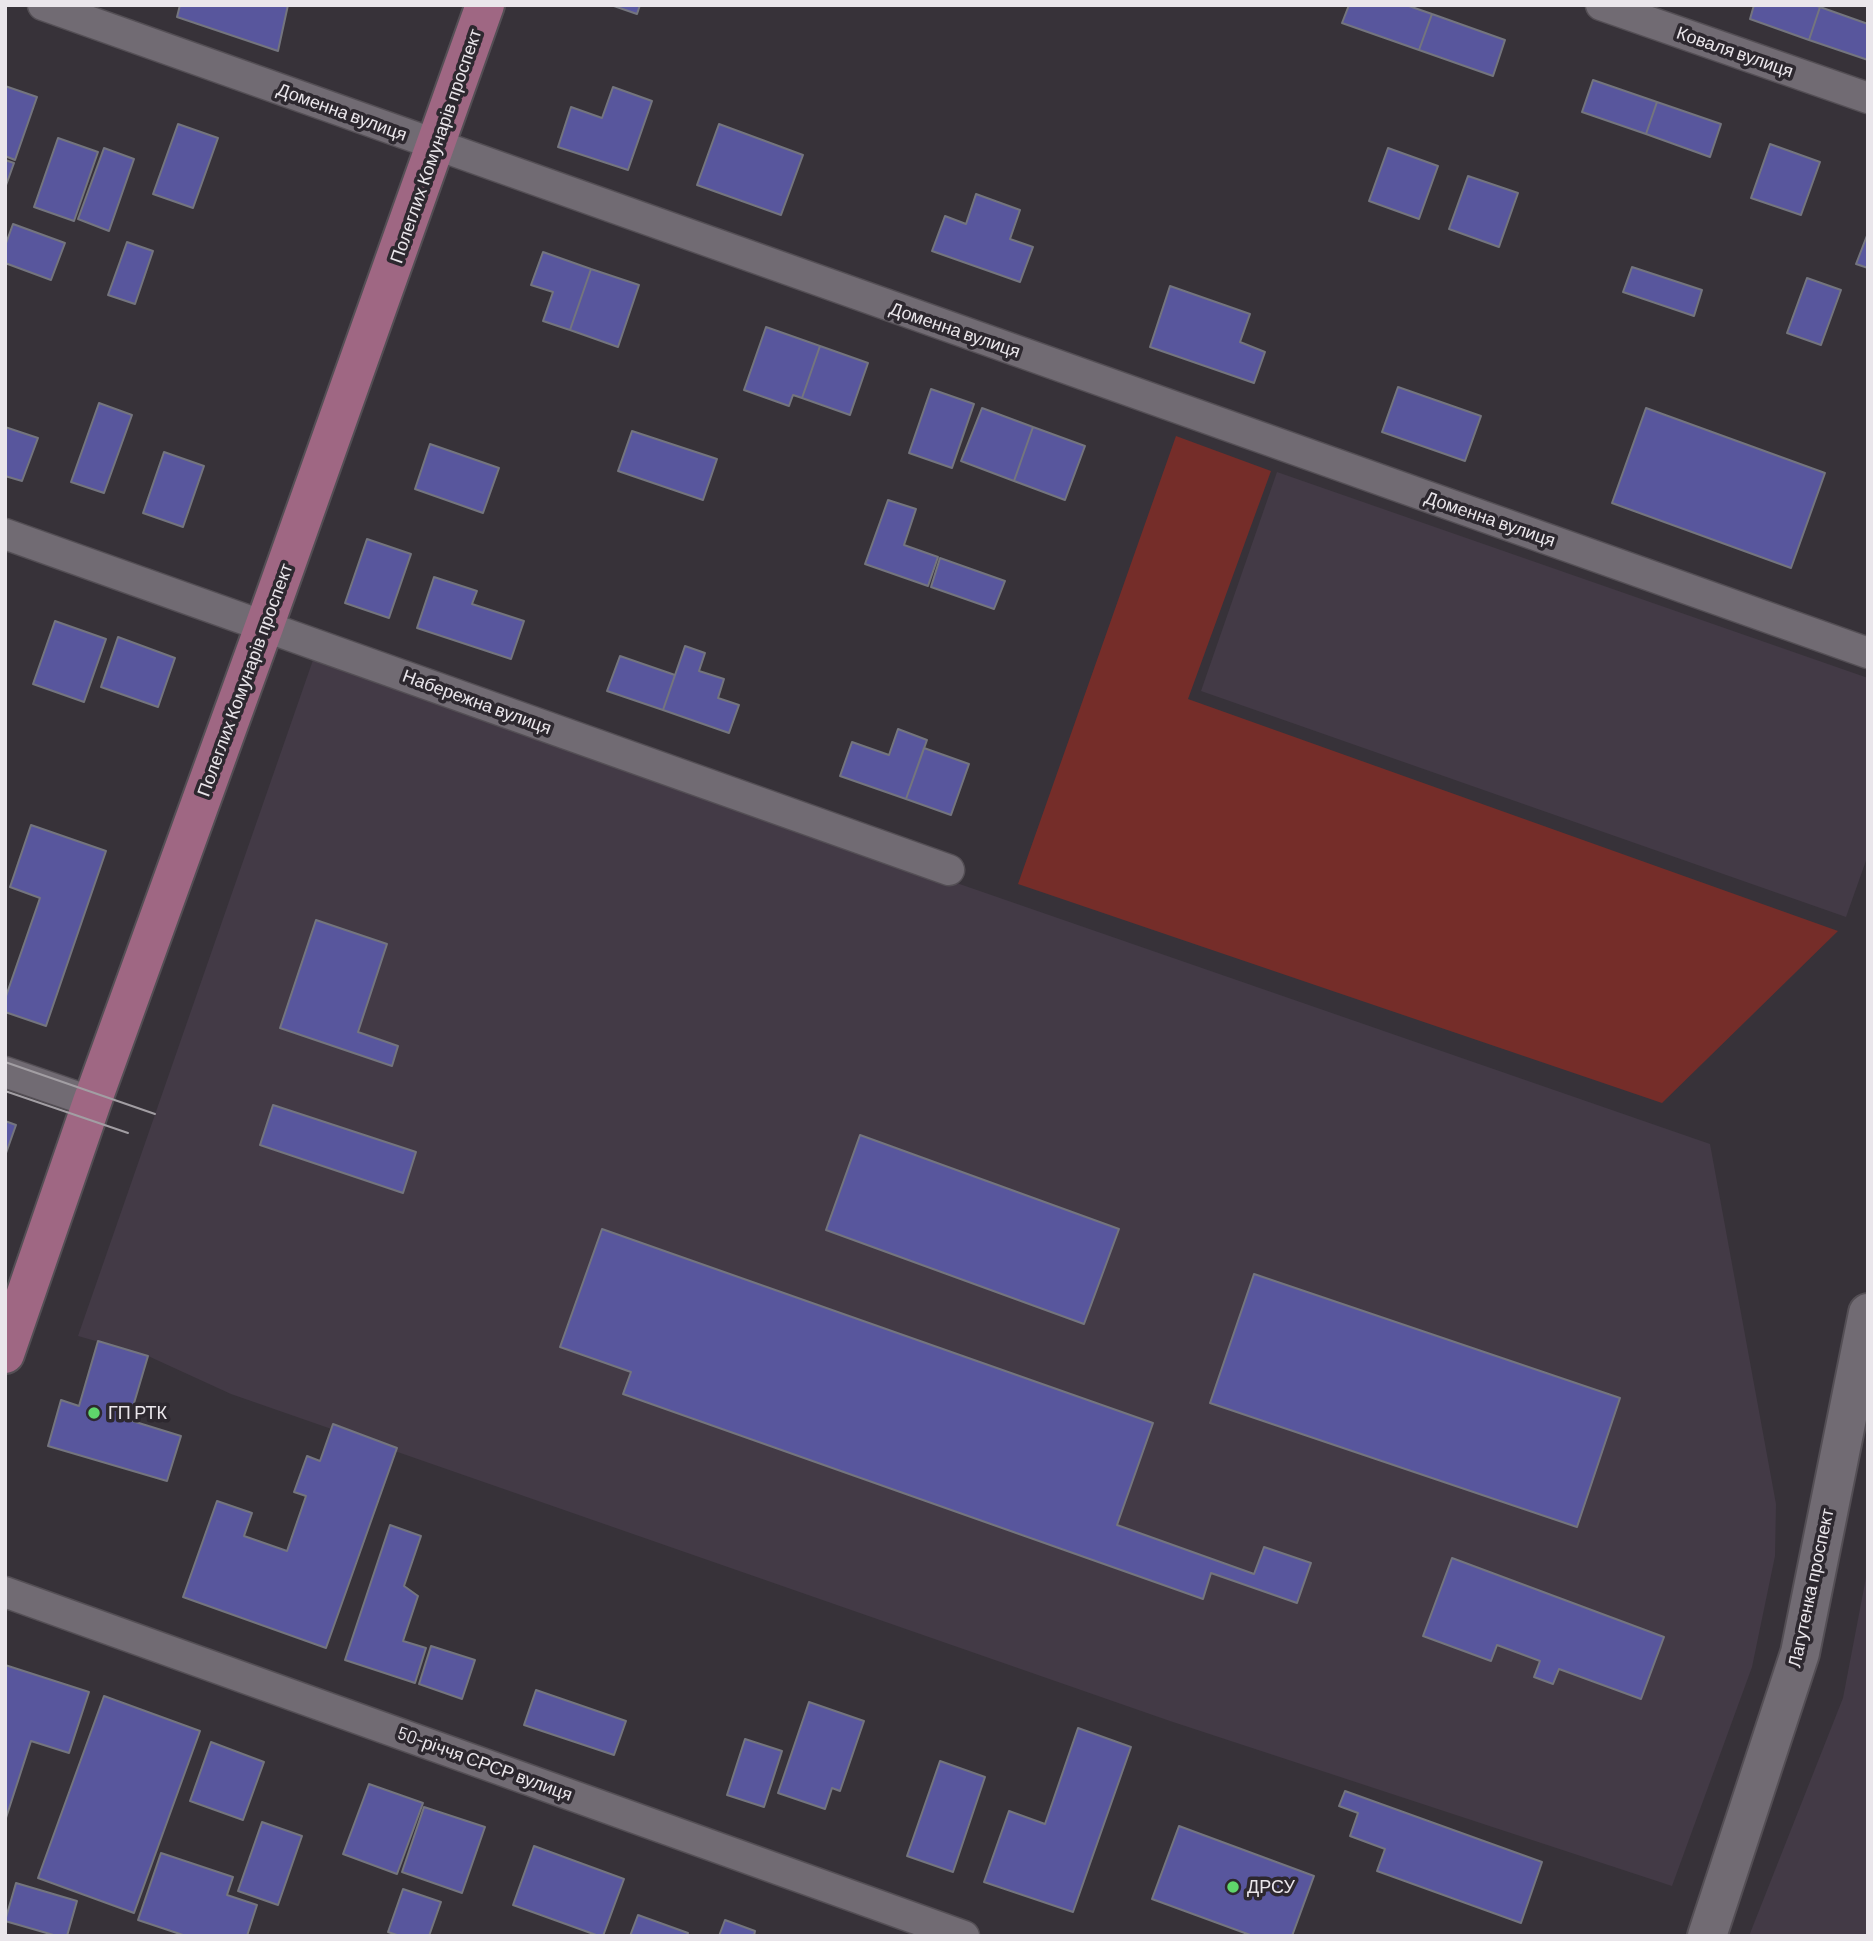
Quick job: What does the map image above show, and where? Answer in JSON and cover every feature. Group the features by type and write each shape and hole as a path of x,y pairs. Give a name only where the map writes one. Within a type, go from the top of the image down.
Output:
{"main road":[{"name":"Полеглих Комунарів проспект","path":"5,1354 92,1102 485,5"}],"street":[{"name":"Доменна вулиця","path":"43,5 1868,653"},
{"name":"Коваля вулиця","path":"1601,5 1868,98"},
{"name":"Набережна вулиця","path":"5,534 949,870"},
{"path":"5,1072 92,1102"},
{"name":"Лагутенка проспект","path":"1707,1936 1800,1653 1868,1313"},
{"name":"50-річчя СРСР вулиця","path":"5,1592 964,1936"}],"shaded area":[{"path":"1176,436 1271,471 1188,699 1838,931 1662,1103 1018,884"},
{"path":"1277,472 1868,678 1868,855 1846,917 1201,691"},
{"path":"313,660 1710,1144 1776,1504 1775,1556 1752,1667 1672,1886 1170,1721 231,1394 148,1356 78,1336"},
{"path":"1868,1567 1868,1936 1749,1936 1843,1698"}],"building":[{"path":"180,5 288,5 278,51 177,17"},
{"path":"611,5 640,5 637,14"},
{"path":"1349,5 1406,5 1432,14 1419,50 1342,23"},
{"path":"1754,5 1820,7 1809,40 1750,19"},
{"path":"1820,7 1868,24 1868,60 1809,40"},
{"path":"1432,14 1505,40 1493,76 1419,50"},
{"path":"1593,80 1657,102 1646,134 1582,112"},
{"path":"5,86 37,97 15,160 5,156"},
{"path":"613,87 652,101 628,170 558,147 571,107 602,118"},
{"path":"1657,102 1721,124 1710,157 1646,134"},
{"path":"178,124 218,138 193,208 153,194"},
{"path":"719,124 803,155 781,215 697,185"},
{"path":"58,138 98,152 74,221 34,207"},
{"path":"1770,144 1820,162 1801,215 1751,198"},
{"path":"104,148 134,159 109,231 78,219"},
{"path":"1388,148 1438,166 1419,219 1369,201"},
{"path":"5,160 14,163 5,188"},
{"path":"1468,176 1518,193 1499,247 1449,229"},
{"path":"976,194 1020,210 1010,239 1033,247 1020,282 932,251 945,216 966,224"},
{"path":"13,224 65,243 51,280 5,263 5,246"},
{"path":"1868,233 1868,268 1856,264"},
{"path":"127,242 153,251 135,304 108,295"},
{"path":"543,252 591,269 570,330 543,321 553,292 531,285"},
{"path":"1632,267 1702,290 1694,316 1623,292"},
{"path":"591,269 639,285 618,347 570,330"},
{"path":"1807,278 1841,290 1821,345 1787,333"},
{"path":"1170,286 1250,314 1240,342 1265,352 1254,383 1150,347"},
{"path":"766,327 820,346 802,398 793,395 789,406 744,390"},
{"path":"820,346 868,363 850,415 802,398"},
{"path":"1398,387 1481,416 1465,461 1382,432"},
{"path":"931,389 974,404 952,468 909,453"},
{"path":"99,403 132,415 104,493 71,482"},
{"path":"982,408 1033,427 1014,481 961,461"},
{"path":"1646,408 1825,473 1791,568 1612,503"},
{"path":"5,427 38,438 22,481 5,476"},
{"path":"1033,427 1085,446 1065,500 1014,481"},
{"path":"632,431 717,459 703,500 618,471"},
{"path":"430,444 499,468 483,513 415,489"},
{"path":"164,452 204,466 183,527 143,513"},
{"path":"888,500 916,509 904,545 938,557 928,586 865,564"},
{"path":"367,539 411,554 389,618 345,603"},
{"path":"940,558 1005,581 994,609 931,587"},
{"path":"434,577 477,591 472,604 524,621 511,659 417,628"},
{"path":"55,621 106,639 84,702 33,684"},
{"path":"118,637 175,658 158,707 101,687"},
{"path":"685,646 705,653 699,671 724,679 718,698 739,705 729,733 663,710"},
{"path":"620,656 675,675 663,710 607,691"},
{"path":"898,729 927,740 906,799 840,776 852,742 889,755"},
{"path":"924,748 969,764 951,815 906,799"},
{"path":"31,825 106,851 46,1026 5,1012 5,999 40,898 10,887"},
{"path":"316,920 387,944 358,1032 398,1046 392,1066 280,1028"},
{"path":"273,1105 416,1152 403,1193 260,1145"},
{"path":"5,1121 16,1125 5,1156"},
{"path":"860,1135 1119,1229 1084,1324 826,1230"},
{"path":"602,1229 1153,1423 1117,1525 1254,1574 1264,1547 1311,1563 1297,1603 1211,1573 1203,1599 623,1394 631,1372 560,1347"},
{"path":"1254,1274 1620,1398 1577,1527 1210,1403"},
{"name":"ГП РТК","path":"98,1341 148,1356 129,1420 181,1436 167,1481 48,1446 61,1400 79,1406"},
{"path":"333,1424 397,1448 326,1648 183,1597 217,1501 252,1513 244,1536 287,1551 306,1496 294,1492 307,1456 320,1461"},
{"path":"390,1525 421,1536 404,1586 418,1596 403,1641 426,1648 415,1683 345,1660"},
{"path":"1452,1558 1664,1637 1641,1699 1559,1669 1553,1684 1534,1677 1540,1661 1497,1645 1491,1661 1423,1636"},
{"path":"431,1646 475,1660 462,1699 419,1684"},
{"path":"5,1665 89,1692 69,1753 31,1741 5,1821"},
{"path":"536,1690 626,1721 614,1755 524,1725"},
{"path":"104,1696 200,1731 134,1913 38,1878"},
{"path":"809,1702 864,1721 840,1791 832,1788 825,1809 778,1793"},
{"path":"1078,1728 1131,1747 1073,1912 984,1882 1009,1811 1045,1824"},
{"path":"745,1739 782,1751 764,1807 727,1795"},
{"path":"211,1742 264,1762 243,1820 190,1801"},
{"path":"940,1761 985,1777 953,1872 907,1856"},
{"path":"369,1784 423,1803 397,1874 343,1854"},
{"path":"1345,1791 1542,1862 1521,1923 1377,1871 1385,1849 1350,1836 1358,1813 1339,1806"},
{"path":"424,1807 485,1827 462,1893 402,1872"},
{"path":"262,1822 302,1836 278,1905 238,1891"},
{"name":"ДРСУ","path":"1179,1826 1314,1876 1292,1936 1253,1936 1152,1899"},
{"path":"534,1846 624,1879 603,1936 513,1905"},
{"path":"161,1853 233,1877 227,1895 257,1905 247,1936 186,1936 138,1920"},
{"path":"16,1883 77,1901 67,1936 57,1936 5,1921"},
{"path":"403,1889 441,1902 429,1936 400,1936 388,1932"},
{"path":"638,1915 688,1933 687,1936 630,1936"},
{"path":"725,1920 755,1931 754,1936 719,1936"}],"tram line":[{"path":"5,1062 155,1114"},
{"path":"5,1091 128,1133"}],"place":[{"name":"ГП РТК","path":"94,1413"},
{"name":"ДРСУ","path":"1233,1887"}]}
